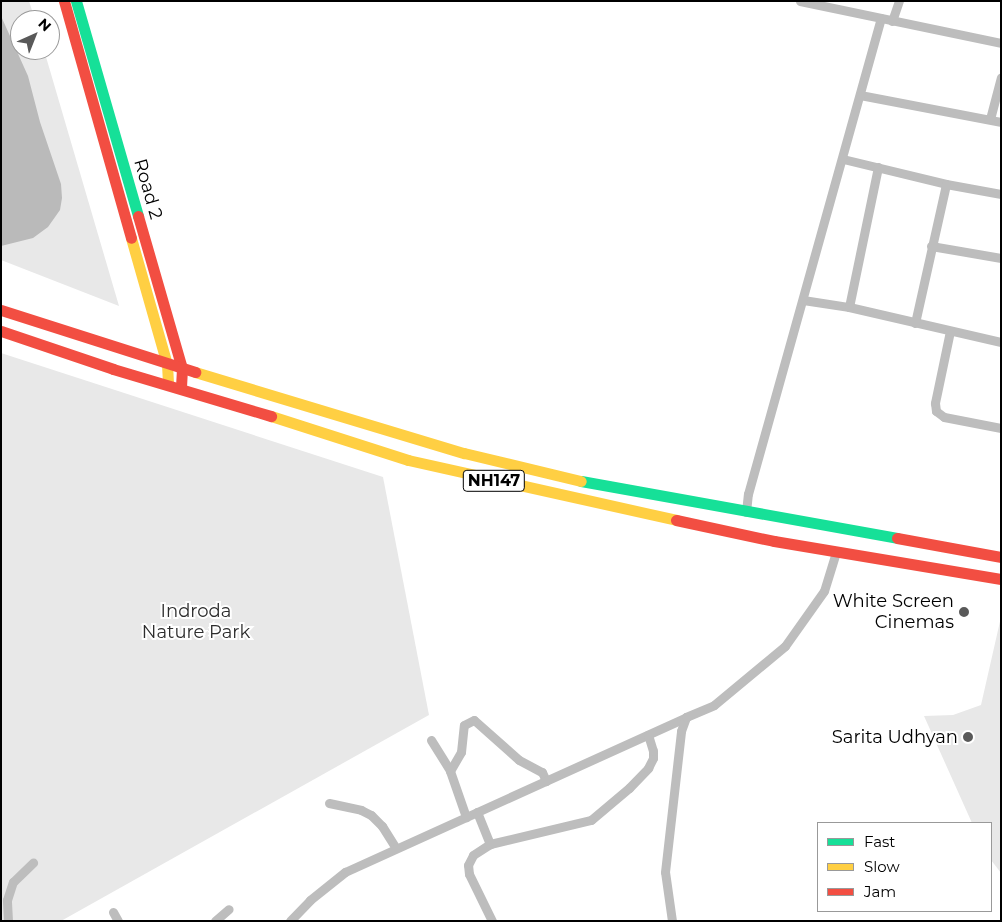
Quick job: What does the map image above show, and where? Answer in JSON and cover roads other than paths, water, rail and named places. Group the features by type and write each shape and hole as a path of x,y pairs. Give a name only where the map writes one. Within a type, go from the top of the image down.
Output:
{"main road":[{"name":"Road 2","path":"64,1 167,364 168,384"},
{"name":"Road 2","path":"76,1 182,368 181,388"},
{"name":"NH147","path":"1,310 167,364 464,453 559,477 1001,557"},
{"name":"NH147","path":"1,331 113,369 181,388 408,460 494,481 836,552 1001,579"},
{"path":"852,555 857,532"}],"street":[{"path":"800,1 1001,43"},
{"path":"892,21 900,1"},
{"path":"746,512 748,494 843,160 881,18"},
{"path":"990,119 1001,77"},
{"path":"860,95 1001,122"},
{"path":"843,160 946,184 1001,194"},
{"path":"849,307 878,167"},
{"path":"915,323 946,184"},
{"path":"931,246 1001,258"},
{"path":"803,300 849,307 1001,342"},
{"path":"950,331 935,403 936,411 944,417 1001,428"},
{"path":"291,921 310,900 345,872 395,847 714,705 785,646 824,592 836,552"},
{"path":"672,921 665,872 682,732 686,717"},
{"path":"450,771 460,752 464,725 474,720 519,760 542,772 546,781"},
{"path":"492,921 469,874 468,865 473,855 490,844 591,820 629,788 648,768 653,758 653,751 648,735"},
{"path":"431,740 450,771 466,817"},
{"path":"330,803 361,810 371,815 382,826 395,847"},
{"path":"477,812 490,844"},
{"path":"8,921 7,900 13,882 33,863"},
{"path":"216,921 229,909"},
{"path":"113,912 118,921"}],"place":[{"name":"White Screen Cinemas","path":"964,612"},
{"name":"Sarita Udhyan","path":"968,737"}],"park label":[{"name":"Indroda Nature Park","path":"196,622"}]}
